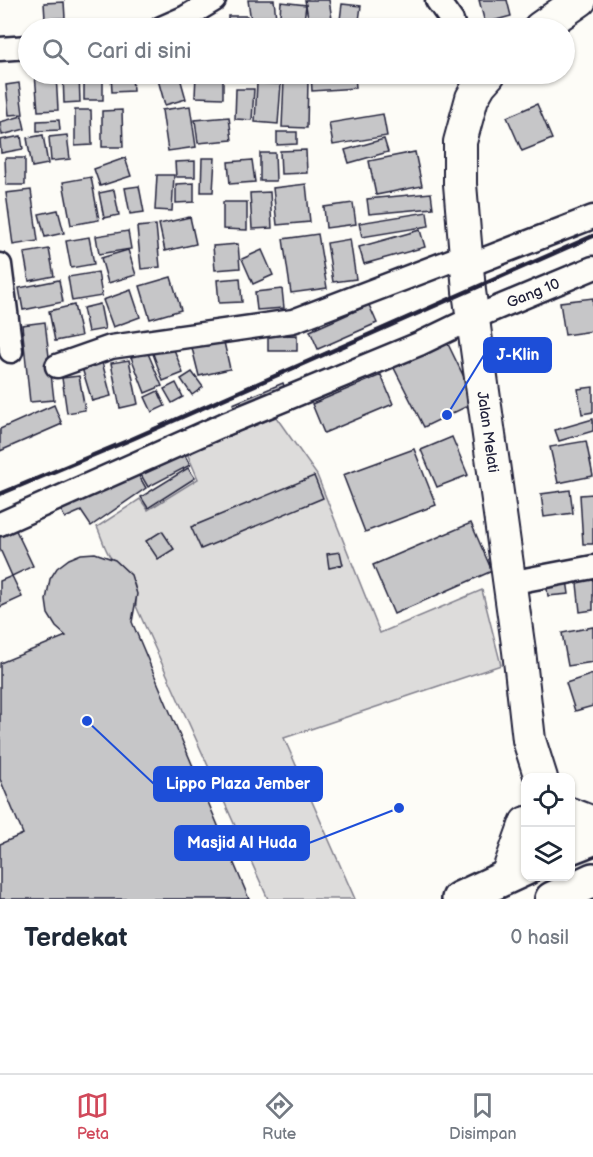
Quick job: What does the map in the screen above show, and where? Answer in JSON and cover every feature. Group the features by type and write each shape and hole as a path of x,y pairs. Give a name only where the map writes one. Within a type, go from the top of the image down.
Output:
{"highway":[{"path":"575,846 593,838"},
{"path":"459,899 516,872"},
{"path":"552,899 593,880"}],"main road":[{"path":"554,18 580,0"},
{"name":"Jalan Melati","path":"475,84 460,142 460,184 466,260 529,740 536,772"},
{"path":"575,816 593,823"},
{"path":"516,872 524,827"}],"street":[{"path":"184,18 214,0"},
{"path":"437,0 450,18"},
{"path":"0,49 18,48"},
{"path":"57,366 111,347 293,321 593,217"},
{"path":"0,264 11,351"},
{"name":"Gang 10","path":"0,524 225,424 419,344 473,318 593,268"},
{"path":"509,583 593,567"}],"shaded area":[{"path":"276,417 317,475 380,633 482,590 501,665 284,738 355,899 268,899 136,606 134,583 109,555 97,527 140,499 148,510 198,479 187,453"}],"building":[{"path":"248,0 274,0 276,18 251,18"},
{"path":"305,0 329,0 332,18 308,18"},
{"path":"479,0 507,0 511,16 484,18"},
{"path":"64,2 65,18 45,18 44,3"},
{"path":"281,2 306,5 304,18 280,18"},
{"path":"342,4 361,6 359,18 340,18"},
{"path":"228,16 247,16 247,18 228,18"},
{"path":"19,84 23,114 9,115 6,85"},
{"path":"36,84 57,84 58,110 38,111"},
{"path":"63,84 79,84 80,102 64,103"},
{"path":"84,84 103,84 103,100 84,100"},
{"path":"112,84 133,84 133,91 112,92"},
{"path":"159,84 182,84 186,99 165,105"},
{"path":"196,84 223,84 223,98 195,97"},
{"path":"257,84 281,84 278,124 255,122"},
{"path":"284,84 308,84 307,128 282,127"},
{"path":"312,84 356,84 356,88 312,91"},
{"path":"236,89 254,89 252,120 235,119"},
{"path":"537,104 552,139 522,151 507,117"},
{"path":"190,106 196,147 168,151 162,110"},
{"path":"75,110 91,110 92,145 75,146"},
{"path":"122,110 123,147 102,147 102,111"},
{"path":"383,114 387,136 333,145 329,123"},
{"path":"22,116 25,129 2,135 0,122"},
{"path":"229,117 232,140 198,143 195,120"},
{"path":"59,120 60,130 37,131 37,121"},
{"path":"277,132 297,132 297,144 277,145"},
{"path":"43,135 48,164 32,167 27,138"},
{"path":"67,135 70,159 51,161 49,137"},
{"path":"21,136 23,149 1,153 0,140"},
{"path":"384,139 388,152 349,163 345,150"},
{"path":"306,150 307,173 281,174 280,151"},
{"path":"415,152 422,186 376,195 369,161"},
{"path":"260,153 275,153 276,181 260,181"},
{"path":"5,158 25,158 25,185 6,185"},
{"path":"125,158 131,176 100,186 94,169"},
{"path":"202,158 215,158 213,192 201,192"},
{"path":"252,160 255,182 230,184 228,162"},
{"path":"195,161 195,177 176,177 175,162"},
{"path":"157,175 174,175 172,211 155,210"},
{"path":"91,177 99,220 71,225 63,182"},
{"path":"194,183 194,202 176,203 176,184"},
{"path":"306,184 310,222 277,225 273,188"},
{"path":"139,186 144,212 130,214 125,188"},
{"path":"31,190 38,241 13,245 6,193"},
{"path":"114,190 119,215 104,218 99,193"},
{"path":"270,192 272,228 252,229 250,193"},
{"path":"431,193 433,208 369,214 367,199"},
{"path":"223,202 247,202 247,230 223,229"},
{"path":"353,203 356,224 326,228 324,207"},
{"path":"58,210 64,233 45,237 39,214"},
{"path":"427,212 429,226 362,237 359,223"},
{"path":"190,217 196,244 165,251 159,224"},
{"path":"156,225 160,267 141,269 137,227"},
{"path":"420,230 425,247 364,264 359,247"},
{"path":"128,231 131,249 99,254 96,236"},
{"path":"318,234 327,288 291,293 283,239"},
{"path":"89,237 94,264 71,268 66,241"},
{"path":"350,239 356,279 333,282 327,243"},
{"path":"238,244 240,268 215,270 213,246"},
{"path":"49,249 54,276 29,281 24,253"},
{"path":"128,250 136,275 108,283 101,258"},
{"path":"262,250 273,275 253,284 242,259"},
{"path":"98,272 102,296 72,301 68,277"},
{"path":"171,277 181,310 150,319 140,286"},
{"path":"240,278 242,302 219,303 217,280"},
{"path":"59,280 63,302 23,310 19,288"},
{"path":"282,289 284,308 257,310 255,292"},
{"path":"131,290 140,317 113,327 103,300"},
{"path":"593,298 593,331 565,335 560,302"},
{"path":"100,304 105,329 88,332 83,308"},
{"path":"74,305 81,336 55,341 49,311"},
{"path":"369,305 377,323 318,349 310,331"},
{"path":"45,322 54,400 30,402 22,325"},
{"path":"222,333 230,369 199,376 190,340"},
{"path":"297,335 297,351 268,351 268,336"},
{"path":"446,340 476,402 424,427 393,366"},
{"path":"172,344 183,373 163,381 152,351"},
{"path":"147,351 162,386 145,393 131,357"},
{"path":"129,360 138,404 120,408 111,363"},
{"path":"102,362 111,396 92,401 82,368"},
{"path":"192,372 203,387 192,395 181,379"},
{"path":"381,375 393,404 324,433 312,404"},
{"path":"79,376 85,410 67,413 62,378"},
{"path":"176,383 183,397 172,403 164,389"},
{"path":"283,383 287,394 238,415 233,404"},
{"path":"593,387 593,412 582,414 578,389"},
{"path":"158,391 165,406 152,412 145,397"},
{"path":"54,405 62,424 0,451 0,429"},
{"path":"593,419 593,431 559,441 555,430"},
{"path":"452,437 468,475 437,487 421,450"},
{"path":"586,441 593,476 558,483 550,447"},
{"path":"180,446 190,465 148,487 137,468"},
{"path":"414,449 436,505 365,532 343,475"},
{"path":"188,468 195,478 148,508 141,497"},
{"path":"135,469 146,488 91,526 81,511 65,518 59,506"},
{"path":"314,476 323,498 201,549 191,527"},
{"path":"570,490 573,513 544,517 541,494"},
{"path":"593,494 593,544 583,544 580,495"},
{"path":"12,522 33,566 12,576 0,549 0,528"},
{"path":"471,523 492,571 394,614 373,565"},
{"path":"162,531 174,549 158,559 146,541"},
{"path":"340,552 343,565 329,568 327,554"},
{"path":"95,553 115,560 131,575 137,594 132,622 249,899 0,899 0,844 23,834 0,779 0,663 66,636 56,627 48,614 46,600 50,579 57,568 69,559 81,554"},
{"path":"593,571 593,610 580,612 576,574"},
{"path":"12,576 22,597 0,607 0,581"},
{"path":"567,580 569,594 548,596 546,582"},
{"path":"593,627 593,662 568,666 562,633"},
{"path":"593,674 593,706 575,711 566,683"}],"railway":[{"path":"0,494 132,439 593,236"}],"place":[{"name":"J-Klin","path":"447,415"},
{"name":"Lippo Plaza Jember","path":"87,721"},
{"name":"Masjid Al Huda","path":"399,808"}]}
